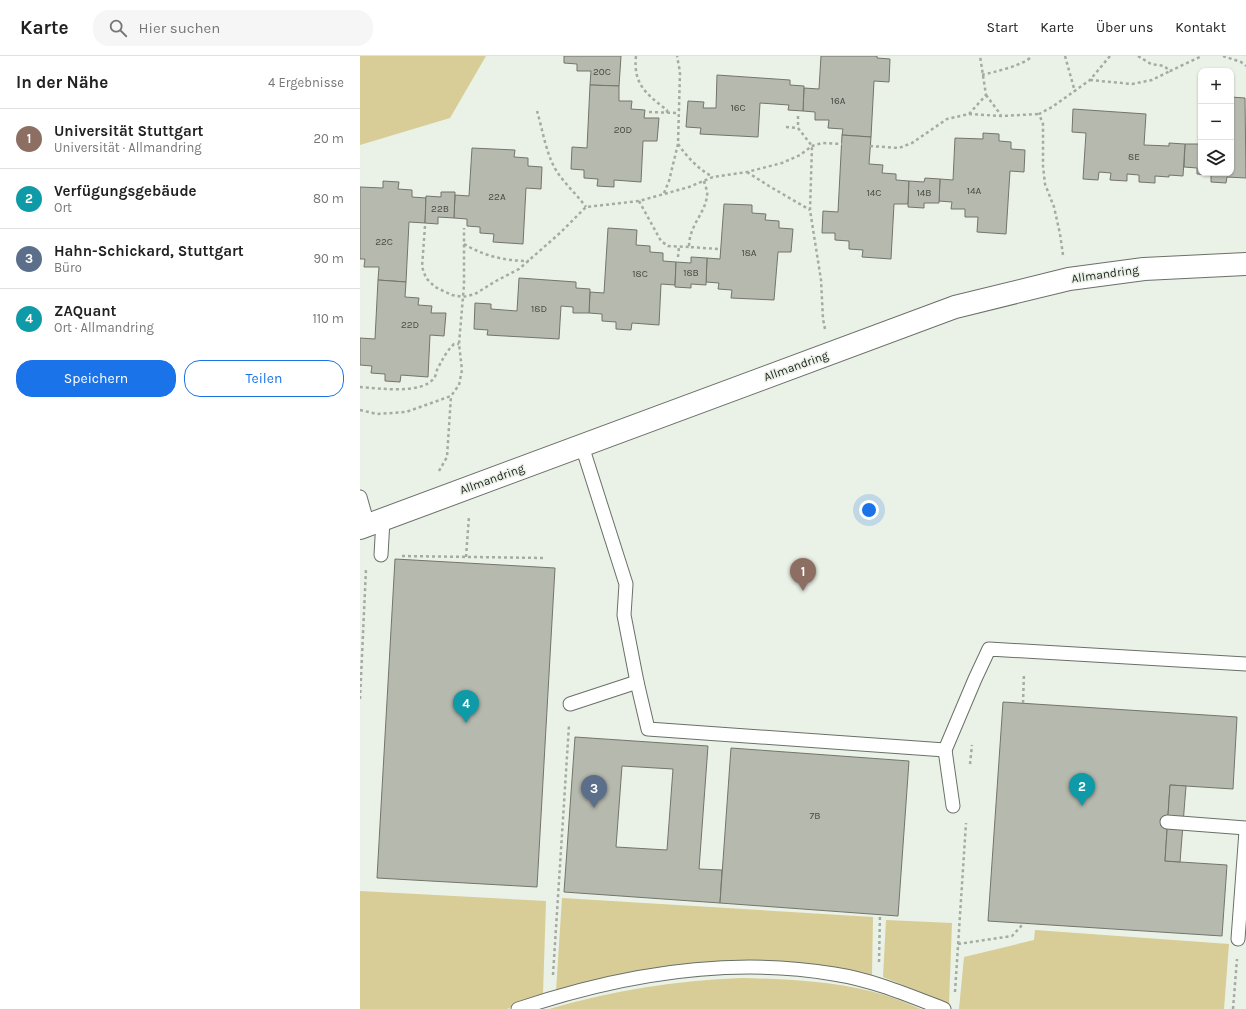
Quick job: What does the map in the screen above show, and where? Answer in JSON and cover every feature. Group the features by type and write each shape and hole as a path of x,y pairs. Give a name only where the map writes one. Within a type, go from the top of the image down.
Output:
{"street":[{"name":"Allmandring","path":"370,524 955,307 1069,279 1144,269 1246,264"}],"lane":[{"path":"582,446 626,584 624,614 648,729 944,750"},
{"path":"360,497 381,556"},
{"path":"953,806 944,750 989,649 1246,664"},
{"path":"570,704 637,682"},
{"path":"1168,822 1246,828"},
{"path":"1238,939 1246,831"},
{"path":"518,1009 551,998 616,981 703,968 787,968 836,974 878,984 944,1009"}],"path":[{"path":"636,56 635,67 640,85 652,99 667,110 667,113"},
{"path":"664,193 669,181 678,144 680,72 677,56"},
{"path":"980,56 986,96 1001,116"},
{"path":"982,75 1013,66 1030,59 1032,56"},
{"path":"1065,56 1075,92"},
{"path":"870,146 899,148 906,146 912,144 947,119 969,114 1001,116 1038,114 1052,108 1090,80 1110,56"},
{"path":"1138,56 1151,64 1164,66 1170,72"},
{"path":"1090,80 1132,84 1152,80 1202,56"},
{"path":"1223,56 1242,62 1246,66"},
{"path":"969,114 986,96"},
{"path":"537,111 550,156 559,175 577,194 586,207"},
{"path":"649,112 679,113"},
{"path":"1038,114 1043,124 1043,166 1045,184 1054,207 1069,279"},
{"path":"798,116 798,128 812,146 810,210 821,280 825,329"},
{"path":"786,127 798,128"},
{"path":"425,226 422,267 426,278 434,287 452,295 463,297 475,294 519,269 586,207 639,201 689,187 713,177 747,172 782,163 812,146 822,143 842,144"},
{"path":"678,144 687,157 701,170 713,177"},
{"path":"747,172 810,210"},
{"path":"689,247 689,240 693,226 702,211 707,196 704,181"},
{"path":"639,201 661,241 668,246 718,249"},
{"path":"360,410 377,414 406,412 451,396 459,386 462,370 459,344 463,297 464,228"},
{"path":"464,244 477,251 509,261 529,261"},
{"path":"678,257 679,246"},
{"path":"360,386 388,389 414,388 426,384 434,378 445,354 454,344 459,344"},
{"path":"441,498 438,471 447,457 451,396"},
{"path":"466,557 471,487"},
{"path":"381,556 545,558"},
{"path":"360,699 366,567"},
{"path":"1023,703 1025,650"},
{"path":"551,998 570,704"},
{"path":"970,767 972,744"},
{"path":"955,994 966,821"},
{"path":"878,984 880,914"},
{"path":"958,944 1012,936 1024,923"},
{"path":"1233,1009 1238,939"}],"shaded area":[{"path":"360,56 486,56 450,118 360,145"},
{"path":"360,891 546,901 543,994 507,1009 360,1009"},
{"path":"562,898 873,917 872,975 812,965 711,962 630,972 556,991"},
{"path":"886,920 952,923 949,1004 883,977"},
{"path":"1035,930 1229,944 1224,1009 959,1009 964,957 1034,940"},
{"path":"742,978 806,981 838,985 870,991 902,1001 921,1009 549,1009 596,997 644,988 693,981"}],"building":[{"path":"564,56 621,56 619,86 590,85 591,71 577,71 577,64 564,63"},
{"path":"821,56 877,56 877,58 890,59 889,82 874,81 871,137 842,135 843,129 828,128 829,120 815,120 815,112 803,111 804,88 819,89"},
{"path":"717,75 790,80 790,85 804,86 803,111 788,110 789,105 760,103 758,137 700,134 701,128 686,127 688,101 704,102 703,108 716,108"},
{"path":"590,85 619,86 619,101 632,101 631,109 645,110 644,118 659,118 657,141 643,141 641,182 614,180 614,187 597,186 598,179 584,178 584,170 571,169 572,147 587,148"},
{"path":"1234,97 1245,98 1246,178 1227,177 1226,183 1211,182 1211,176 1234,176"},
{"path":"1073,109 1146,114 1144,145 1169,146 1169,143 1185,144 1183,176 1155,176 1155,183 1139,182 1139,175 1127,174 1127,181 1110,180 1111,173 1099,172 1098,180 1083,179 1086,133 1072,132"},
{"path":"983,133 999,134 999,141 1011,142 1011,149 1025,150 1024,172 1010,171 1006,234 977,232 978,217 965,217 965,209 951,209 952,202 939,201 940,179 953,180 955,138 983,139"},
{"path":"842,135 871,137 869,164 883,165 882,173 896,174 896,180 909,181 908,204 894,204 891,259 862,257 863,250 849,249 849,241 835,240 835,233 822,233 823,211 838,212"},
{"path":"1185,144 1198,144 1198,174 1197,168 1184,167"},
{"path":"472,148 515,150 514,157 528,158 528,166 542,167 541,189 526,188 523,244 493,242 494,234 480,233 480,227 467,226 467,219 454,218 455,195 469,196"},
{"path":"925,178 940,179 939,203 924,203 924,208 908,207 909,181 924,182"},
{"path":"383,181 399,182 398,189 412,190 412,197 426,198 425,223 409,222 406,282 378,280 379,267 364,267 365,259 360,259 360,187 383,188"},
{"path":"441,192 455,192 454,218 438,217 438,224 425,223 426,196 441,197"},
{"path":"724,204 752,205 752,213 766,214 765,220 779,221 779,228 793,229 791,252 778,252 774,300 731,298 732,290 718,289 719,283 706,282 707,258 720,259"},
{"path":"608,228 637,230 636,245 650,246 650,252 663,253 663,261 676,262 675,285 661,284 659,325 632,323 631,330 616,329 616,322 602,321 602,314 589,313 590,292 604,293"},
{"path":"691,257 707,258 706,285 691,284 691,288 675,287 676,262 691,263"},
{"path":"519,278 576,282 576,288 590,289 589,313 573,313 573,307 561,306 559,339 487,335 488,330 474,329 475,303 491,304 491,309 517,311"},
{"path":"378,280 406,282 405,297 419,298 418,305 432,306 431,313 446,313 444,336 430,335 428,377 401,375 400,382 385,381 385,374 371,373 372,366 360,365 360,338 375,339"},
{"path":"395,559 555,568 537,887 377,878"},
{"path":"1003,702 1237,717 1233,789 1170,785 1165,861 1227,865 1222,936 988,921"},
{"path":"575,737 708,746 699,869 722,870 720,903 564,892","holes":["622,766 673,769 667,850 616,847"]},
{"path":"731,748 909,761 898,916 720,903"},
{"path":"1170,785 1186,786 1180,862 1165,861"}],"place":[{"name":"Universität Stuttgart","path":"803,591"},
{"name":"ZAQuant","path":"466,723"},
{"name":"Verfügungsgebäude","path":"1082,806"},
{"name":"Hahn-Schickard, Stuttgart","path":"594,808"}]}
